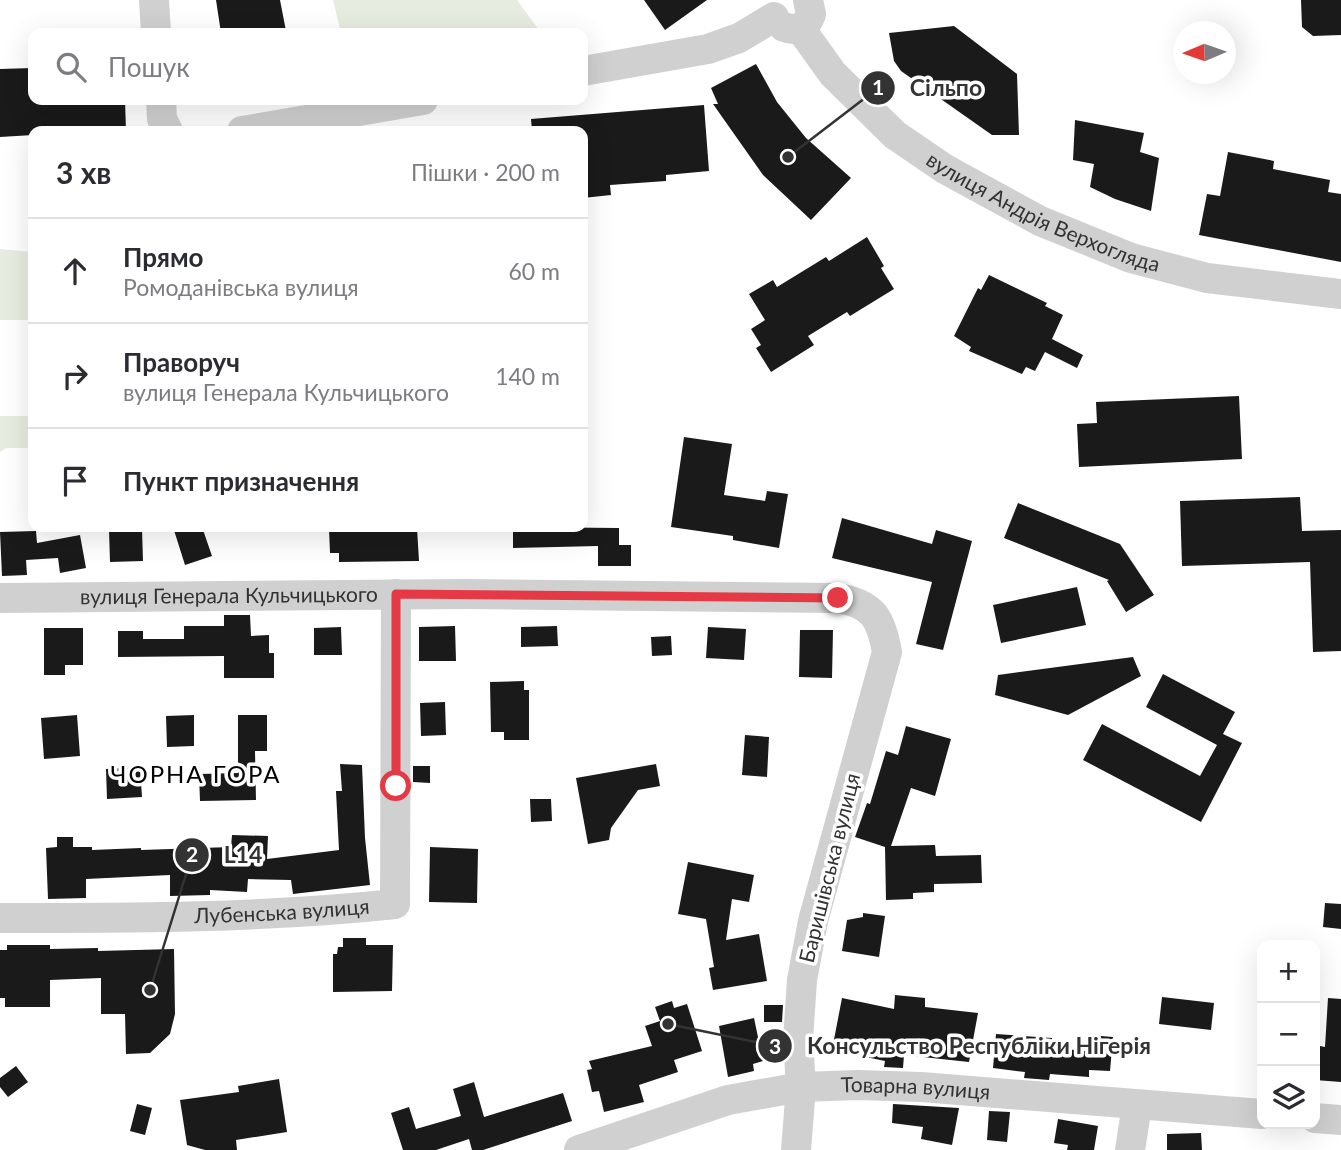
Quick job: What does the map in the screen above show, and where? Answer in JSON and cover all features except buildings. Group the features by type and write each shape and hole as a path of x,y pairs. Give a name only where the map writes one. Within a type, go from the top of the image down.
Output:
{"street":[{"path":"154,0 156,28"},
{"path":"588,70 708,49 739,38 790,11"},
{"name":"вулиця Андрія Верхогляда","path":"790,11 833,74 894,135 945,169 1040,221 1131,258 1207,278 1341,293"},
{"path":"161,105 166,126"},
{"path":"271,126 394,105"},
{"name":"вулиця Генерала Кульчицького","path":"0,598 396,594 838,598 857,601 874,613 883,628 887,652"},
{"name":"Лубенська вулиця","path":"0,918 239,916 320,912 395,904 396,594"},
{"name":"Баришівська вулиця","path":"796,1150 801,1087 798,1040 803,980 814,921 887,652"},
{"name":"Товарна вулиця","path":"579,1150 728,1100 801,1087 920,1087 1257,1114"},
{"path":"1130,1150 1137,1105"},
{"path":"1320,1118 1341,1120"}],"shaded area":[{"path":"333,0 517,0 537,28 340,28"},
{"path":"0,249 28,252 28,320 0,320"},
{"path":"0,416 28,416 28,448 6,448 0,452"}],"place":[{"name":"Сільпо","path":"788,157"},
{"name":"L14","path":"150,990"},
{"name":"Консульство Республіки Нігерія","path":"668,1024"}],"district":[{"name":"ЧОРНА ГОРА","path":"196,775"}],"route":[{"path":"396,786 396,594 838,598"}]}
